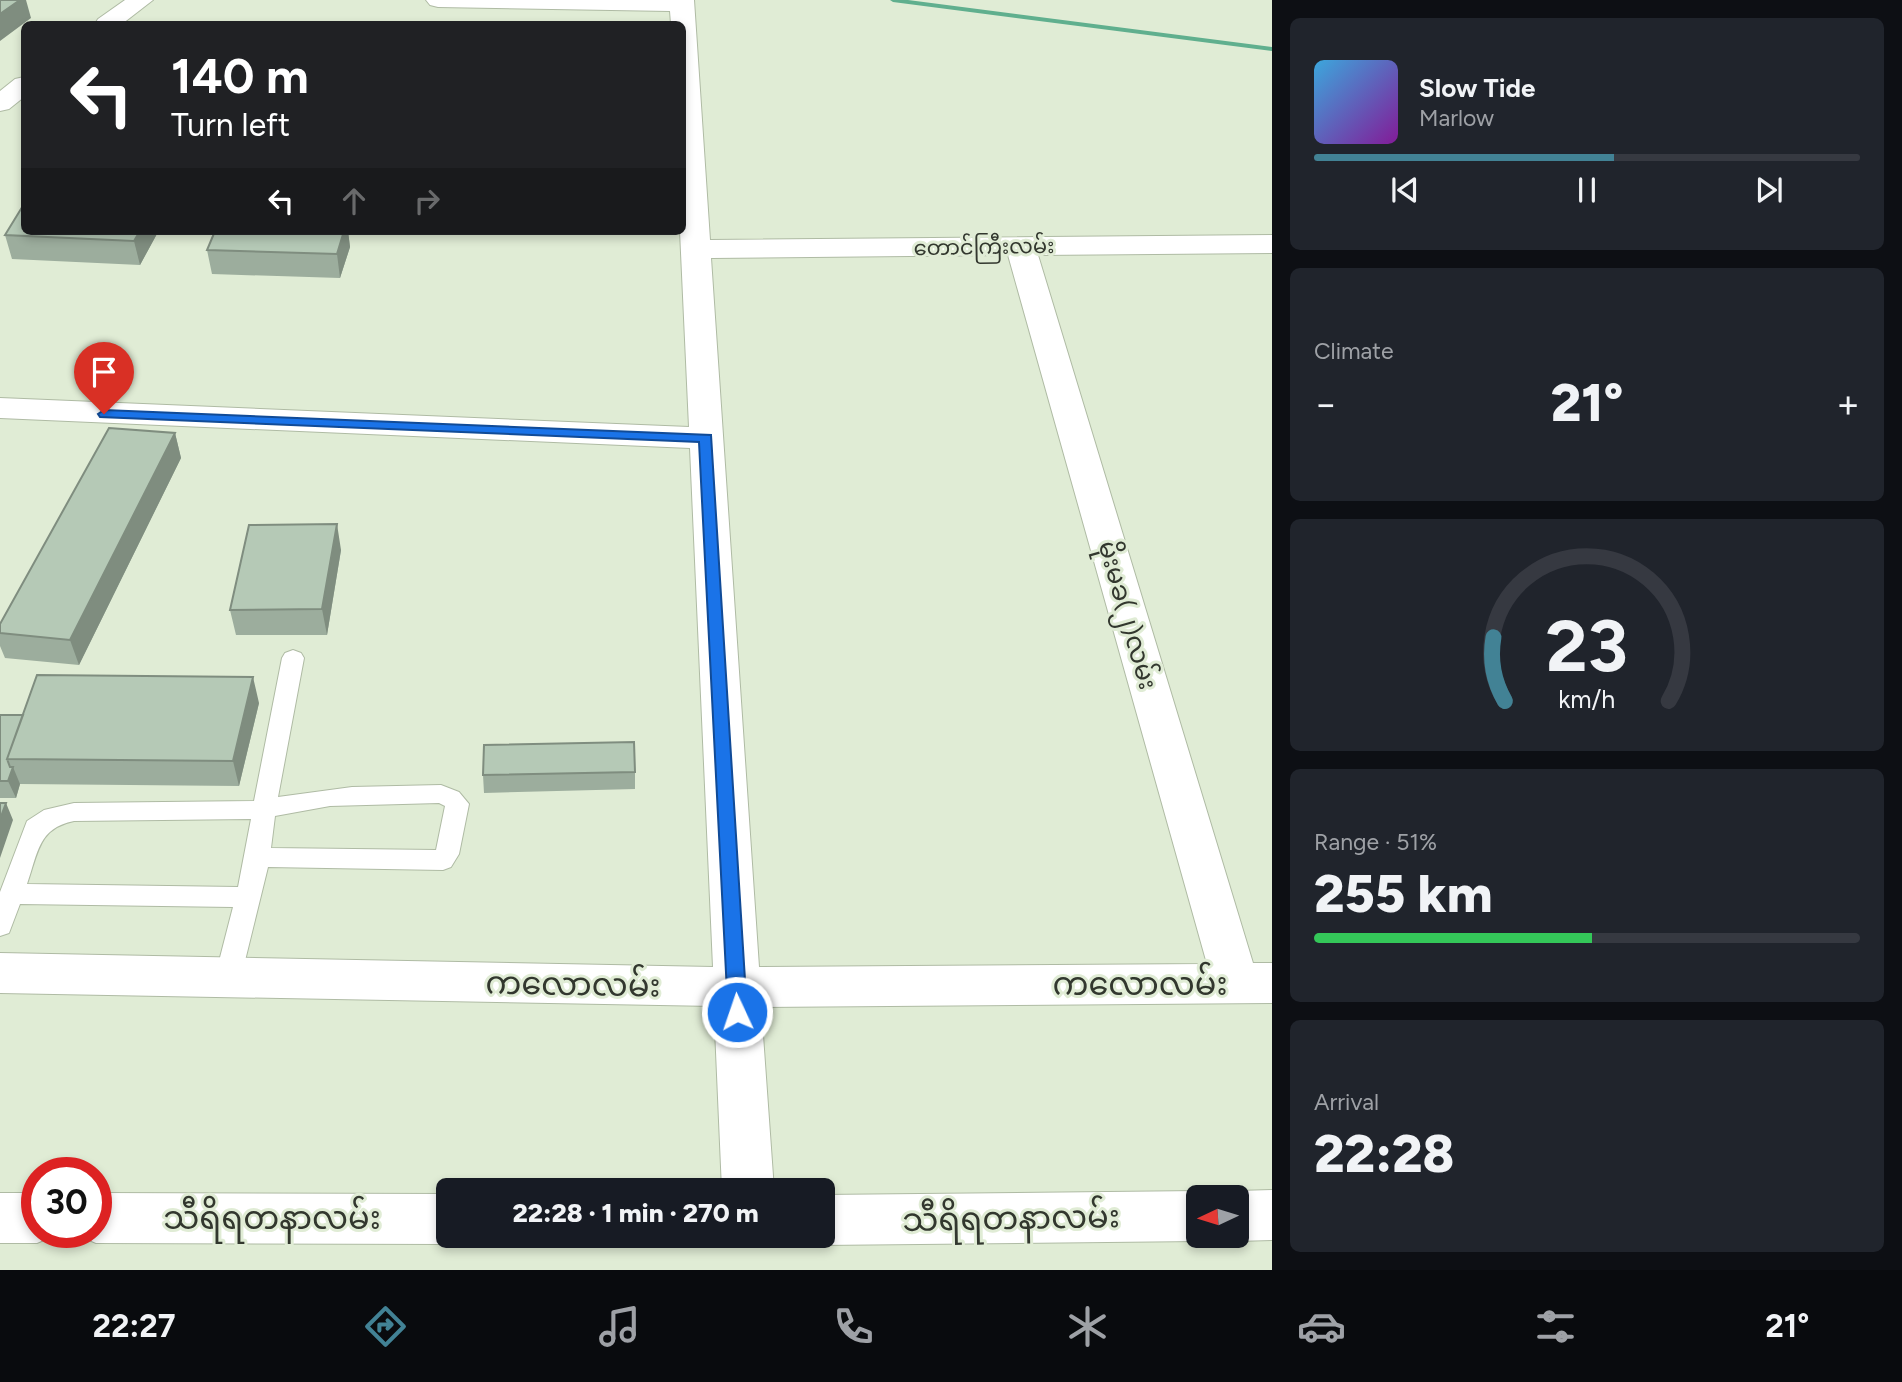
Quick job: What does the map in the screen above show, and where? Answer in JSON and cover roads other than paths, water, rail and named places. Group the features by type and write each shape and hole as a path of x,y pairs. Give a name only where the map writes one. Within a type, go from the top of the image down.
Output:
{"street":[{"path":"111,21 141,0"},
{"path":"438,0 682,2 683,21"},
{"path":"686,73 747,1178"},
{"path":"0,103 21,87"},
{"name":"တောင်ကြီးလမ်း","path":"696,249 1272,244"},
{"name":"မိုးမခ(၂)လမ်း","path":"1020,246 1254,983"},
{"path":"0,408 706,438"},
{"name":"ကလောလမ်း","path":"0,973 736,987 1254,983"},
{"path":"1250,1216 1272,1215"},
{"name":"သီရိရတနာလမ်း","path":"835,1220 1186,1216"},
{"path":"0,1218 21,1218"},
{"name":"သီရိရတနာလမ်း","path":"112,1218 436,1219"}],"lane":[{"path":"228,977 258,857 264,810 293,658"},
{"path":"0,926 35,828 52,816 74,812 264,810 300,800 334,795 441,794 457,804 447,854 443,860 258,857"},
{"path":"11,894 248,897"}],"waterway":[{"path":"893,0 1272,49"}]}
